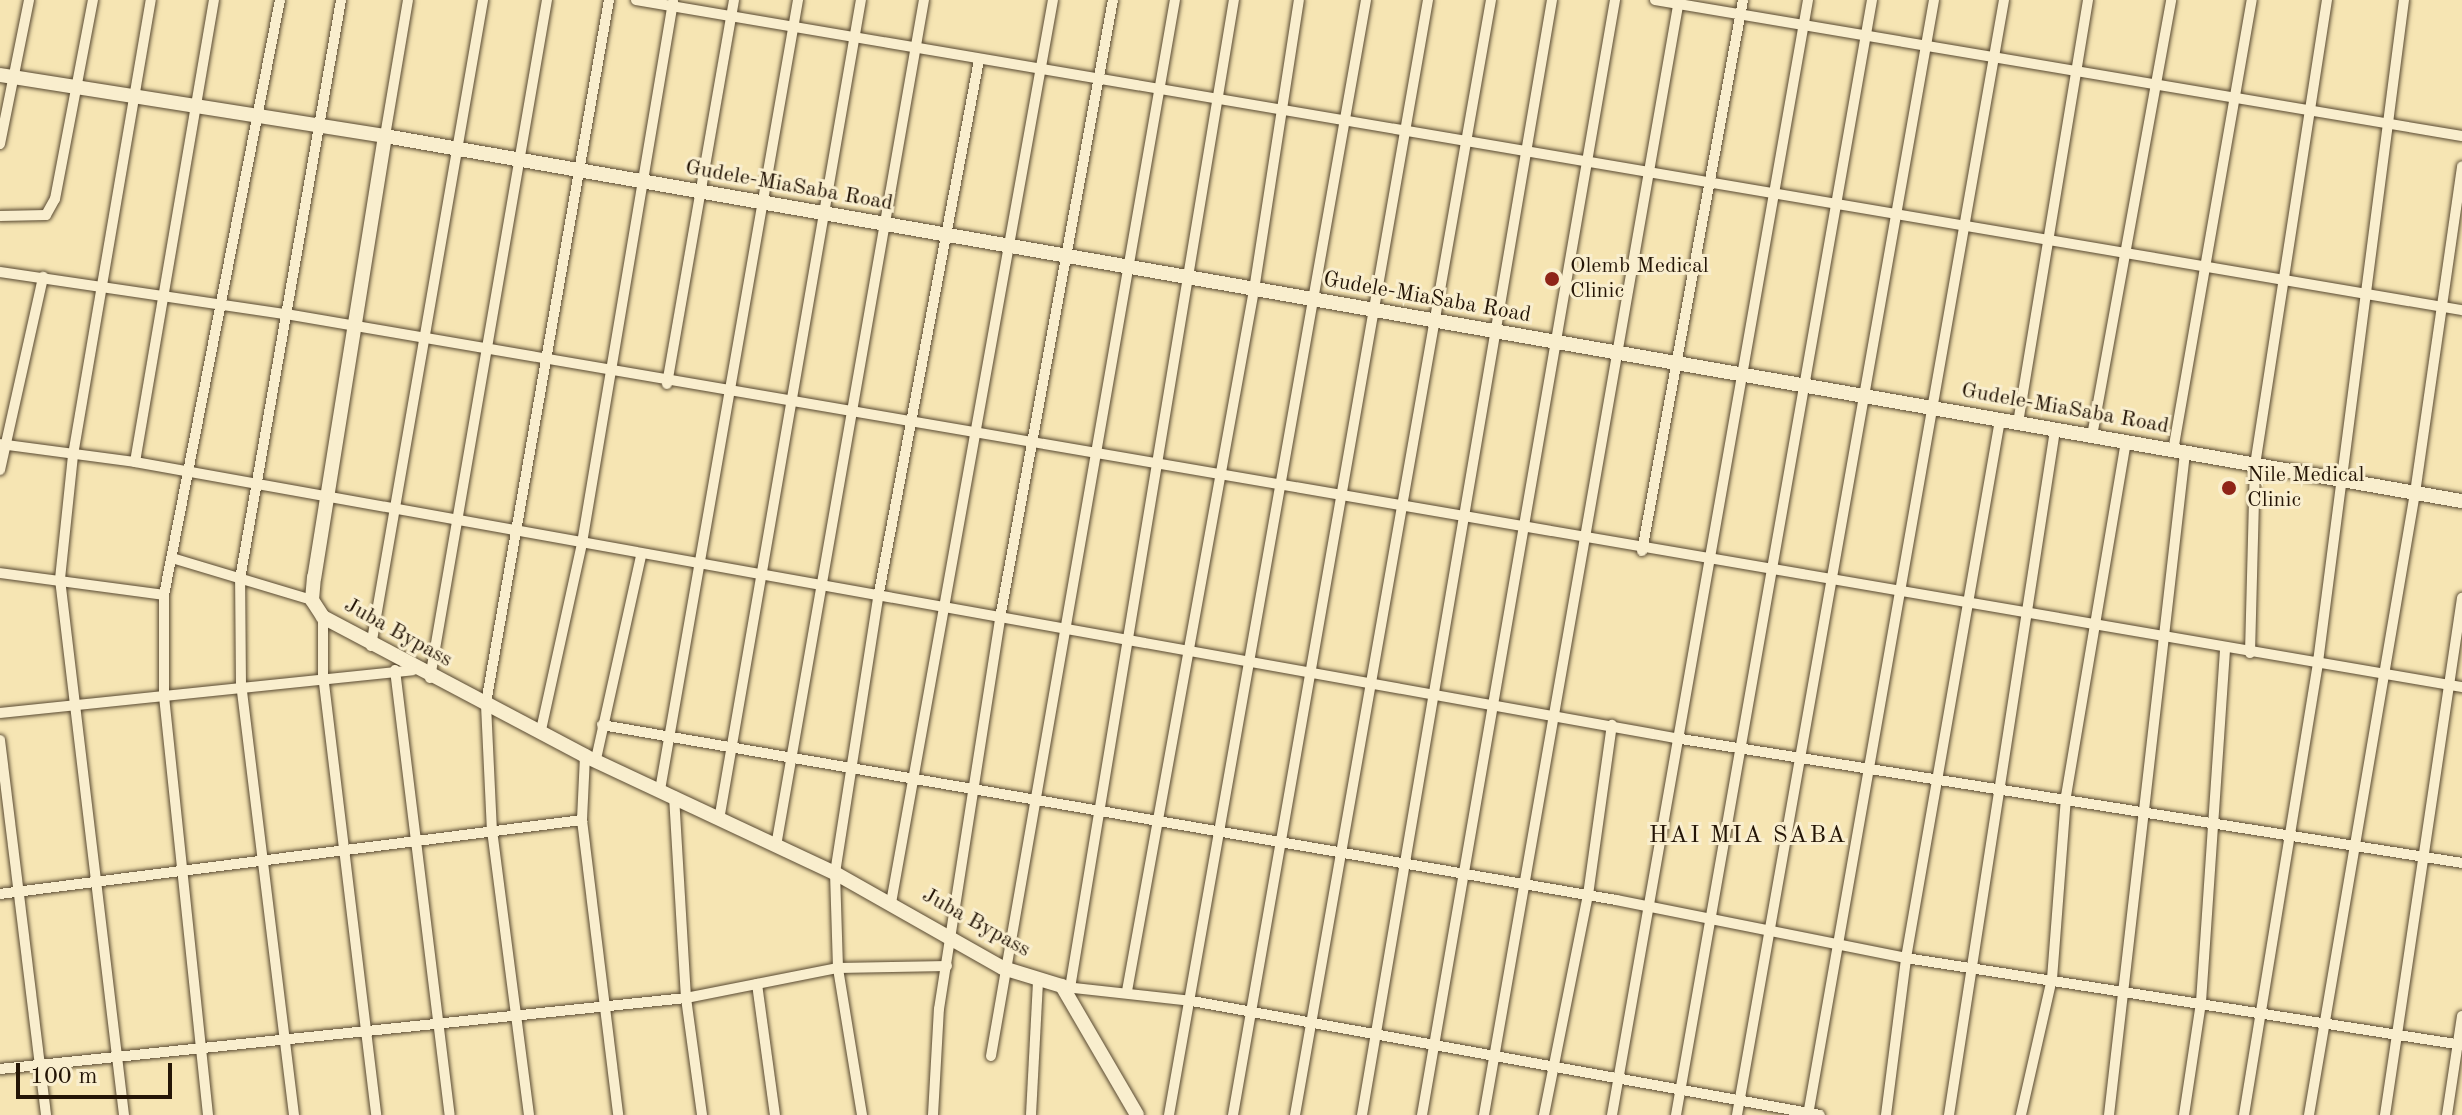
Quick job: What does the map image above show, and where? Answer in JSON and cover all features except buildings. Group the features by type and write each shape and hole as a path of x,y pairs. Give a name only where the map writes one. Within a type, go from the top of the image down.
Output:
{"main road":[{"path":"6,76 385,136"},
{"name":"Gudele-MiaSaba Road","path":"385,136 1070,260 2462,501"},
{"name":"Juba Bypass","path":"385,136 312,600 323,617 413,670 486,703 719,820 835,873 951,933 1003,968 1066,987"},
{"path":"1066,987 1137,1115"}],"street":[{"path":"0,144 6,76 29,0"},
{"path":"0,216 49,212 93,0"},
{"path":"124,1115 60,579 73,455 151,0"},
{"path":"135,462 160,294 214,0"},
{"path":"208,1115 164,696 164,595 261,116 280,0"},
{"path":"294,1115 265,860 241,685 240,579 341,0"},
{"path":"385,136 408,0"},
{"path":"371,646 483,0"},
{"path":"430,678 547,0"},
{"path":"529,1115 492,832 486,703 609,0"},
{"path":"636,0 673,3 731,17 1707,186 1837,203 1962,230 2204,266 2285,283 2462,310"},
{"path":"667,384 734,0"},
{"path":"702,1115 686,998 667,793 670,736 798,0"},
{"path":"719,820 861,0"},
{"path":"776,846 924,0"},
{"path":"891,903 973,435 1011,248 1053,0"},
{"path":"933,1115 951,933 1000,618 1070,260 1113,0"},
{"path":"991,1056 1061,629 1099,458 1127,268 1175,0"},
{"path":"1234,0 1158,469 1066,987 1127,991 1192,1001 1434,1047 1620,1074 1680,1089 1812,1114 1834,945 2004,0"},
{"path":"1127,991 1155,821 1191,649 1254,290 1299,0"},
{"path":"1169,1115 1192,1001 1216,832 1318,301 1366,0"},
{"path":"1233,1115 1428,0"},
{"path":"1295,1115 1491,0"},
{"path":"1362,1115 1378,1036 1429,692 1552,0"},
{"path":"1422,1115 1615,0"},
{"path":"1655,0 2462,136"},
{"path":"1642,551 1743,0"},
{"path":"1612,1115 1675,738 1808,0"},
{"path":"1676,1115 1799,386 1837,203 1872,0"},
{"path":"1737,1115 1826,583 1865,397 1934,0"},
{"path":"2018,423 2043,243 2088,0"},
{"path":"2092,436 2171,0"},
{"path":"2109,1115 2163,640 2179,452 2204,266 2252,0"},
{"path":"2250,653 2255,465 2327,0"},
{"path":"2244,1115 2264,1012 2289,831 2318,662 2338,479 2404,0"},
{"path":"1484,1115 1582,541 1619,354 1679,2"},
{"path":"541,730 582,543 673,3"},
{"path":"862,1115 838,968 835,873 878,598 979,60"},
{"path":"2309,1115 2415,493 2438,306 2462,166"},
{"path":"0,272 286,314 610,375 1401,508 1706,563 2094,629 2318,662 2384,679 2462,687"},
{"path":"0,470 3,444 43,277"},
{"path":"1886,1115 1906,958 1942,781 1966,607 2000,420"},
{"path":"1949,1115 2005,788 2055,430"},
{"path":"2021,1115 2052,979 2066,796 2126,442"},
{"path":"3,444 135,462 516,530 821,589 1191,649 1675,738 1866,770 2066,796 2213,824 2289,831 2462,863"},
{"path":"618,1115 582,820 590,757 602,725 641,556"},
{"path":"172,558 312,600"},
{"path":"0,573 164,595"},
{"path":"2385,1115 2401,1038 2420,854 2462,598"},
{"path":"323,617 323,675 376,1115"},
{"path":"2184,1115 2201,1002 2225,650"},
{"path":"395,670 450,1115"},
{"path":"0,713 323,675 413,670"},
{"path":"602,725 733,745 1278,845 1588,895 1646,909 1906,958 2460,1045"},
{"path":"1544,1115 1588,895 1612,725"},
{"path":"0,740 46,1115"},
{"path":"0,894 582,820"},
{"path":"0,1069 117,1055 286,1042 686,998 838,968 947,966"},
{"path":"1031,1115 1038,981"},
{"path":"757,984 775,1115"},
{"path":"2447,1115 2462,1016"}],"place":[{"name":"Olemb Medical Clinic","path":"1552,279"},
{"name":"Nile Medical Clinic","path":"2229,488"}],"district":[{"name":"HAI MIA SABA","path":"1748,837"}]}
